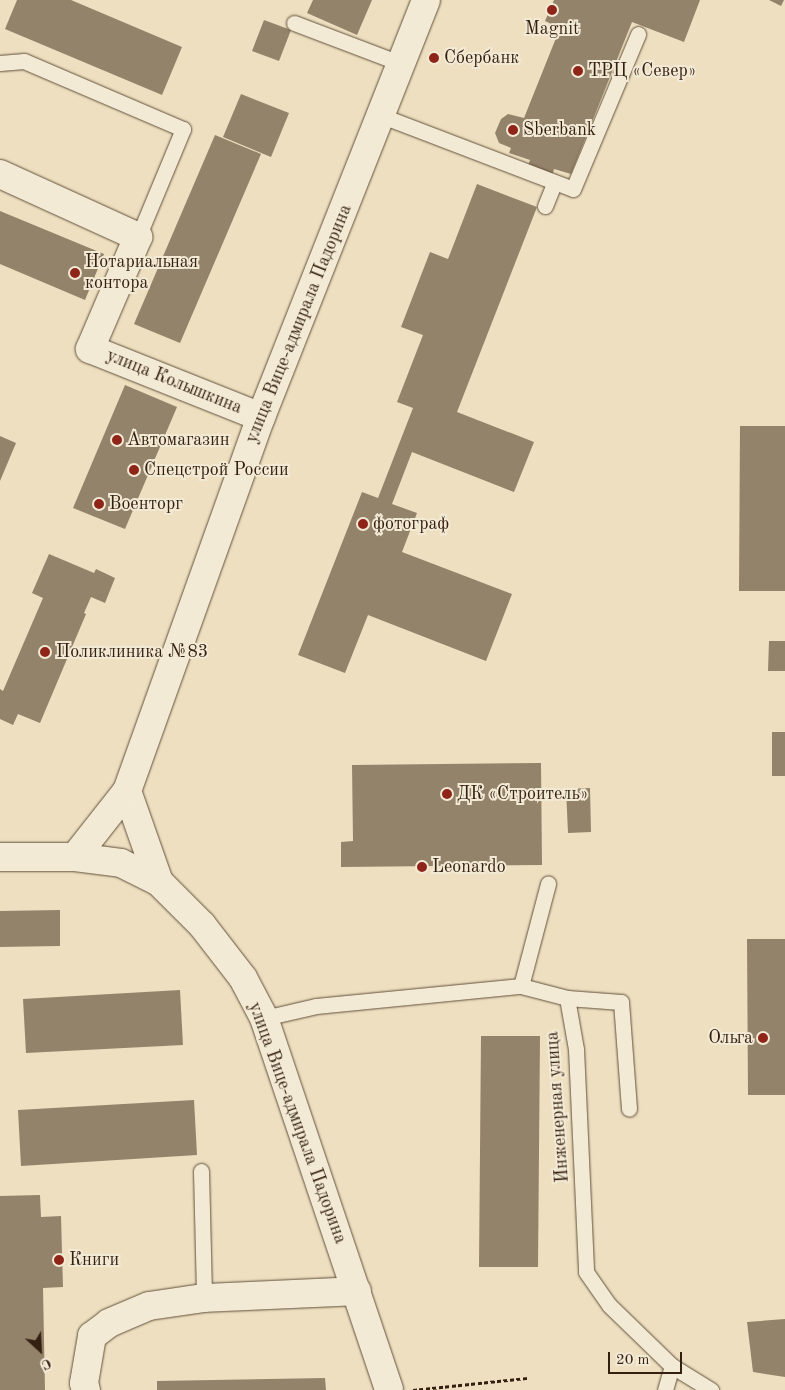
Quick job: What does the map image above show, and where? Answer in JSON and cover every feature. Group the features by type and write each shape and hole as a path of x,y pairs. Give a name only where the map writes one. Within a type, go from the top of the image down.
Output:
{"street":[{"name":"улица Вице-адмирала Падорина","path":"75,857 127,791 261,417 382,116 426,0"},
{"path":"0,174 138,237"},
{"name":"улица Колышкина","path":"138,237 90,349 261,417"},
{"name":"улица Вице-адмирала Падорина","path":"127,791 159,882"},
{"path":"0,856 75,857"},
{"name":"улица Вице-адмирала Падорина","path":"75,857 121,863 159,882 202,925 242,978 264,1018 389,1390"},
{"path":"86,1390 84,1383 92,1336 109,1324 149,1306 204,1298 357,1291"}],"lane":[{"path":"294,23 402,64"},
{"path":"382,116 554,184 573,189 638,34"},
{"path":"0,63 24,61 183,129 138,237"},
{"path":"545,206 554,184"},
{"path":"521,986 548,884"},
{"path":"264,1018 316,1006 521,986 567,998 621,1002 629,1109"},
{"name":"Инженерная улица","path":"567,998 576,1049 586,1272 609,1305 672,1366 711,1390"},
{"path":"201,1171 204,1298"},
{"path":"665,1390 672,1366"}],"path":[{"path":"413,1390 528,1378"}],"building":[{"path":"17,0 71,0 182,47 162,95 5,29"},
{"path":"313,0 372,0 357,35 307,13"},
{"name":"ТРЦ «Север»","path":"554,0 700,0 684,42 632,22 571,174 554,169 552,177 527,168 530,160 509,153 511,148 499,143 495,133 501,119 508,114 524,118 560,28 545,21"},
{"path":"769,0 784,0 781,6"},
{"path":"264,20 291,30 279,61 252,51"},
{"path":"241,94 289,113 271,157 223,137"},
{"path":"215,135 261,154 180,343 134,324"},
{"path":"477,184 537,207 457,412 534,442 514,492 412,452 392,504 417,513 402,552 512,594 486,661 368,615 345,673 298,655 362,492 378,498 413,408 397,402 423,335 401,327 430,252 448,259"},
{"path":"0,211 104,254 85,300 0,264"},
{"path":"125,385 177,407 125,529 73,508"},
{"path":"740,426 785,426 785,591 739,591"},
{"path":"0,436 16,443 0,481"},
{"name":"Поликлиника №83","path":"49,554 94,573 96,569 115,578 105,603 91,597 84,613 86,614 40,723 18,714 13,725 0,719 0,689 3,691 43,598 32,593"},
{"path":"769,641 785,641 785,671 768,671"},
{"path":"772,732 785,732 785,776 772,776"},
{"name":"ДК «Строитель»","path":"541,763 542,865 341,867 341,842 353,841 352,765"},
{"path":"590,788 591,832 568,833 566,789"},
{"path":"60,910 60,946 0,947 0,911"},
{"path":"747,939 785,939 785,1095 748,1095"},
{"path":"180,990 183,1045 26,1053 23,999"},
{"path":"481,1036 540,1036 538,1267 479,1267"},
{"path":"194,1100 197,1155 21,1166 18,1110"},
{"path":"40,1195 41,1217 61,1216 63,1287 43,1288 45,1390 0,1390 0,1196"},
{"path":"785,1319 785,1377 753,1372 747,1322"},
{"path":"325,1378 326,1390 157,1390 157,1381"}],"place":[{"name":"Magnit","path":"552,10"},
{"name":"Сбербанк","path":"434,58"},
{"name":"ТРЦ «Север»","path":"578,71"},
{"name":"Sberbank","path":"513,130"},
{"name":"Нотариальная контора","path":"75,273"},
{"name":"Автомагазин","path":"117,440"},
{"name":"Спецстрой России","path":"134,470"},
{"name":"Военторг","path":"99,504"},
{"name":"фотограф","path":"363,524"},
{"name":"Поликлиника №83","path":"45,652"},
{"name":"ДК «Строитель»","path":"447,794"},
{"name":"Leonardo","path":"422,867"},
{"name":"Ольга","path":"763,1038"},
{"name":"Книги","path":"59,1260"}]}
